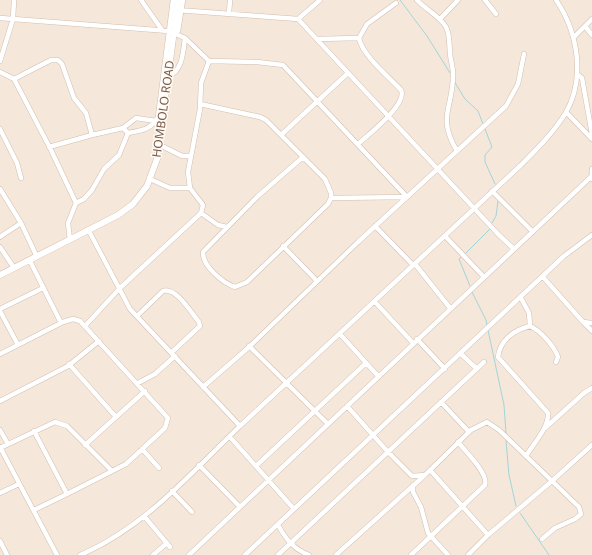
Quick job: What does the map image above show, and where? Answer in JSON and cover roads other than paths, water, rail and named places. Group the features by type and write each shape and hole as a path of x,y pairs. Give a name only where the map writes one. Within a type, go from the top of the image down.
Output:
{"street":[{"path":"0,61 13,19 14,0"},
{"path":"140,0 162,30"},
{"path":"160,121 172,32 172,0"},
{"name":"HOMBOLO ROAD","path":"0,275 89,231 125,210 141,194 150,179 160,145 160,121 169,76 172,32 180,10 178,0"},
{"path":"183,0 180,10 298,19 474,208 514,248"},
{"path":"229,13 230,0"},
{"path":"298,19 320,0"},
{"path":"417,0 426,9 440,19 448,34 453,74 446,113 446,129 449,138 457,151"},
{"path":"440,19 458,0"},
{"path":"485,0 496,14"},
{"path":"83,555 115,537 144,516 172,491 240,426 375,302 543,142 566,112 577,74 574,36 571,27 556,0"},
{"path":"359,38 367,24 396,3"},
{"path":"0,18 162,30 172,32 186,38 209,61 257,62 283,66 318,101 407,197"},
{"path":"574,36 592,19"},
{"path":"585,26 592,35"},
{"path":"169,76 176,72 180,65 186,38"},
{"path":"317,39 359,38"},
{"path":"358,144 388,116 402,100 402,91 371,58 359,38"},
{"path":"204,387 508,103 519,80 524,54"},
{"path":"14,80 51,60 58,60 62,64 74,98 86,113 92,135"},
{"path":"84,326 120,288 201,213 203,205 190,188 188,181 189,165 200,104 201,83 209,61"},
{"path":"0,72 14,80 76,203"},
{"path":"281,135 348,73"},
{"path":"577,74 582,78 592,134"},
{"path":"586,96 592,93"},
{"path":"200,104 260,117 281,135 324,179 331,198 328,204 243,284 235,287 227,285 218,277 203,257 203,252 258,196 303,158"},
{"path":"566,112 592,139"},
{"path":"49,147 123,128 136,118 160,121"},
{"path":"128,133 150,128 160,121"},
{"path":"123,128 128,133"},
{"path":"1,133 16,163 21,178"},
{"path":"70,240 68,223 76,203 84,199 92,190 104,169 119,155 128,133"},
{"path":"160,145 182,156 189,165"},
{"path":"182,156 191,156"},
{"path":"189,555 269,481 484,276 492,271 514,248 592,177 592,169"},
{"path":"150,179 170,188 190,188"},
{"path":"0,189 21,223 37,257"},
{"path":"492,191 533,232"},
{"path":"331,198 407,197"},
{"path":"201,213 218,225 227,227"},
{"path":"0,237 21,223"},
{"path":"375,226 414,265 450,308"},
{"path":"89,231 120,288 129,308 240,426"},
{"path":"245,555 370,436 374,435 564,256 592,235"},
{"path":"445,236 484,276"},
{"path":"283,246 317,281"},
{"path":"0,247 14,268"},
{"path":"30,260 61,323"},
{"path":"543,277 592,331"},
{"path":"1,309 43,288"},
{"path":"85,445 144,389 155,374 200,326 199,322 180,298 170,291 163,291 137,316"},
{"path":"521,298 529,314 530,326"},
{"path":"0,302 1,309 18,345"},
{"path":"375,302 445,369"},
{"path":"0,354 61,323 73,319 80,321 144,389 168,418 165,428 126,464 111,470 34,510"},
{"path":"583,322 592,323"},
{"path":"526,456 542,431 548,419 548,413 498,357 500,347 509,336 521,328 530,326 536,328 555,348 558,357 556,362"},
{"path":"340,334 378,376"},
{"path":"0,401 69,364 99,341"},
{"path":"249,346 328,424"},
{"path":"461,354 477,369"},
{"path":"278,555 484,362"},
{"path":"256,466 366,363"},
{"path":"69,364 116,417"},
{"path":"138,383 155,374"},
{"path":"542,431 584,393 592,388"},
{"path":"441,402 469,432"},
{"path":"347,406 388,452 412,476 424,475"},
{"path":"57,555 0,447 55,422 63,423 111,470"},
{"path":"336,555 430,470 469,432 487,422 499,430 579,507 581,514 575,519 555,528 542,539"},
{"path":"0,430 8,444"},
{"path":"34,431 67,494"},
{"path":"230,436 294,509"},
{"path":"411,555 463,507 486,482 482,472 458,442"},
{"path":"468,555 488,535 592,445"},
{"path":"142,449 159,468"},
{"path":"199,465 240,507"},
{"path":"430,470 488,535"},
{"path":"0,493 19,484"},
{"path":"413,485 413,492 421,507 425,528 431,537 448,555"},
{"path":"172,491 192,512"},
{"path":"144,516 168,545 153,555"},
{"path":"278,524 290,544 298,551 309,555"},
{"path":"0,541 7,555"},
{"path":"194,550 198,555"}],"waterway":[{"path":"400,0 427,36 450,73"},
{"path":"454,81 465,99 478,111 483,124"},
{"path":"485,129 492,147 485,155 485,162 495,184"},
{"path":"492,223 496,216 498,201"},
{"path":"466,253 490,229"},
{"path":"461,257 459,259 470,286"},
{"path":"472,292 487,325"},
{"path":"488,330 504,405 506,433"},
{"path":"506,441 509,475 516,506"},
{"path":"520,513 549,555"}]}
